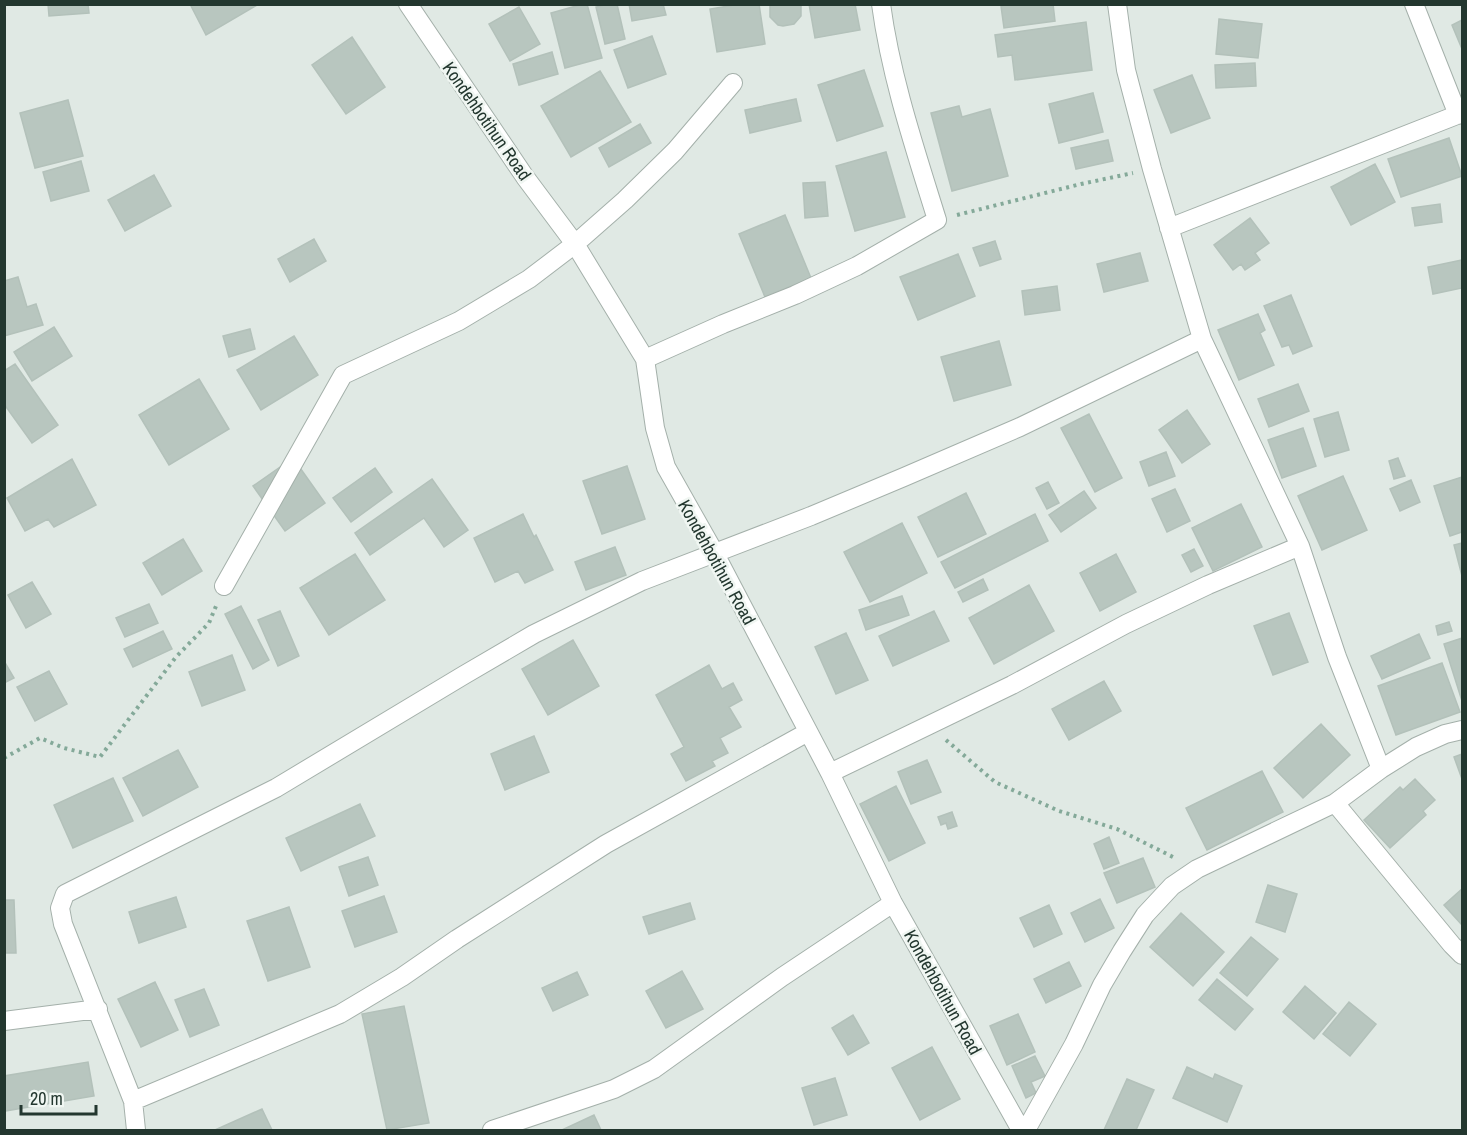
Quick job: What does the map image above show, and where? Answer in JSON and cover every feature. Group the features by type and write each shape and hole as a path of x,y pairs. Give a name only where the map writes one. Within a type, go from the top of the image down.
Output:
{"street":[{"name":"Kondehbotihun Road","path":"408,4 519,168 575,244 645,359 655,428 666,467 714,552 830,773 893,903 1021,1131"},
{"path":"645,359 846,271 937,220 902,105 885,33 881,4"},
{"path":"1117,4 1126,70 1152,169 1202,339 1300,546 1337,657 1381,769"},
{"path":"1169,228 1460,114 1414,4"},
{"path":"224,586 343,375 459,321 529,279 575,244 625,200 675,151 733,83"},
{"path":"136,1131 133,1101 63,924 60,908 65,894 276,788 534,634 642,581 811,516 946,459 1020,427 1202,339"},
{"path":"830,773 1012,685 1167,604 1300,546"},
{"path":"1026,1131 1074,1044 1102,985 1145,915 1172,886 1197,869 1335,803 1381,769 1416,747 1445,734 1462,730"},
{"path":"133,1101 340,1014 606,844 808,732"},
{"path":"1335,803 1462,955"},
{"path":"492,1131 614,1089 654,1069 782,977 893,903"},
{"path":"4,1021 98,1009"}],"path":[{"path":"937,220 1152,169"},
{"path":"4,758 40,738 64,748 100,758 176,657 209,623 224,586"},
{"path":"928,725 995,782 1059,811 1117,829 1197,869"}],"building":[{"path":"48,4 88,4 89,13 49,16"},
{"path":"190,4 257,4 257,5 206,35"},
{"path":"587,4 602,58 565,68 551,13"},
{"path":"617,4 625,39 605,44 596,7"},
{"path":"629,4 663,4 666,15 632,21"},
{"path":"740,4 759,4 765,44 717,52 710,9"},
{"path":"770,4 801,4 801,16 794,24 778,25 770,17"},
{"path":"809,4 855,4 860,30 815,38"},
{"path":"1053,4 1055,21 1004,28 1001,6"},
{"path":"519,7 540,44 510,61 489,24"},
{"path":"1219,19 1262,24 1258,58 1216,54"},
{"path":"1462,20 1462,49 1452,25"},
{"path":"1086,22 1092,70 1015,80 1012,55 998,57 995,35"},
{"path":"652,36 666,74 628,88 614,50"},
{"path":"352,37 385,87 346,114 312,65"},
{"path":"552,52 558,74 519,85 513,64"},
{"path":"1255,63 1256,86 1216,88 1215,65"},
{"path":"864,70 883,126 837,141 818,85"},
{"path":"600,71 631,122 571,157 541,106"},
{"path":"1192,75 1210,118 1171,133 1154,90"},
{"path":"1093,93 1103,132 1059,143 1049,104"},
{"path":"796,99 801,121 750,133 745,110"},
{"path":"68,100 83,156 35,168 20,113"},
{"path":"959,106 962,117 990,109 1008,176 952,191 931,113"},
{"path":"640,124 651,143 609,167 599,148"},
{"path":"1449,138 1462,176 1401,197 1388,159"},
{"path":"1108,140 1113,161 1076,169 1071,148"},
{"path":"886,152 905,217 855,231 836,166"},
{"path":"81,161 89,191 51,201 43,172"},
{"path":"1375,164 1395,202 1351,225 1331,187"},
{"path":"154,175 171,206 125,231 108,200"},
{"path":"825,182 828,216 805,218 803,183"},
{"path":"1440,204 1442,222 1415,226 1412,208"},
{"path":"785,215 811,278 765,297 739,234"},
{"path":"1250,218 1269,243 1255,253 1260,260 1245,270 1241,264 1233,270 1214,245"},
{"path":"314,239 326,261 290,282 278,259"},
{"path":"995,241 1001,259 980,266 973,248"},
{"path":"1140,253 1148,281 1104,292 1097,264"},
{"path":"958,254 975,296 918,320 900,277"},
{"path":"1462,260 1462,288 1433,294 1428,267"},
{"path":"18,277 27,307 36,304 43,325 4,336 4,281"},
{"path":"1057,286 1060,310 1025,315 1022,291"},
{"path":"1291,295 1312,346 1293,354 1289,345 1282,347 1264,306"},
{"path":"1258,314 1265,330 1260,333 1274,365 1239,380 1218,330"},
{"path":"54,327 72,356 32,381 14,352"},
{"path":"250,329 255,349 229,357 223,336"},
{"path":"294,336 318,375 261,410 237,370"},
{"path":"999,341 1011,385 954,401 941,357"},
{"path":"15,364 58,425 32,443 4,404 4,371"},
{"path":"199,379 229,429 169,465 139,415"},
{"path":"1298,384 1309,411 1269,427 1258,399"},
{"path":"1187,410 1210,444 1182,463 1159,430"},
{"path":"1338,412 1349,450 1325,457 1314,419"},
{"path":"1089,414 1122,478 1095,492 1061,428"},
{"path":"1303,428 1316,466 1282,478 1268,440"},
{"path":"1166,452 1175,476 1149,486 1140,462"},
{"path":"293,458 325,503 285,531 253,486"},
{"path":"1398,458 1405,476 1394,479 1389,461"},
{"path":"72,459 96,505 54,527 48,519 25,531 7,498"},
{"path":"627,466 645,519 602,534 583,481"},
{"path":"375,468 392,492 351,522 333,498"},
{"path":"1343,476 1367,530 1322,550 1298,496"},
{"path":"1462,477 1462,532 1450,536 1434,486"},
{"path":"432,479 468,530 444,547 424,518 370,555 355,533"},
{"path":"1411,480 1420,502 1400,511 1390,489"},
{"path":"1048,482 1059,503 1047,509 1036,488"},
{"path":"1175,489 1190,521 1167,532 1152,499"},
{"path":"1084,491 1096,508 1061,532 1049,515"},
{"path":"966,493 986,534 938,557 918,517"},
{"path":"1241,504 1262,547 1213,571 1192,528"},
{"path":"523,514 553,570 525,583 518,571 495,582 474,538"},
{"path":"1035,514 1048,541 955,588 941,562"},
{"path":"902,523 927,573 870,602 844,552"},
{"path":"183,539 202,571 162,595 143,563"},
{"path":"1462,543 1462,576 1454,545"},
{"path":"615,547 626,575 586,590 575,562"},
{"path":"1194,549 1203,566 1191,572 1182,555"},
{"path":"355,554 385,600 329,635 300,588"},
{"path":"1116,554 1136,592 1100,611 1080,573"},
{"path":"983,579 988,590 963,602 958,592"},
{"path":"32,582 51,614 26,628 8,595"},
{"path":"1029,585 1054,631 994,664 969,618"},
{"path":"902,596 909,615 866,630 859,610"},
{"path":"149,604 158,623 125,637 116,618"},
{"path":"241,606 269,660 253,669 225,614"},
{"path":"280,611 299,656 278,666 258,620"},
{"path":"934,611 949,641 893,666 879,636"},
{"path":"1289,613 1308,662 1273,675 1254,626"},
{"path":"1449,622 1452,631 1438,635 1436,626"},
{"path":"163,631 172,649 133,667 124,649"},
{"path":"846,633 868,680 836,694 815,647"},
{"path":"1419,634 1430,658 1382,679 1371,656"},
{"path":"1462,638 1462,701 1444,644"},
{"path":"573,640 599,686 548,715 522,669"},
{"path":"232,655 245,690 202,706 189,672"},
{"path":"4,661 14,678 4,683"},
{"path":"1442,663 1460,712 1396,735 1378,686"},
{"path":"709,665 722,689 733,683 742,700 729,707 741,727 720,738 728,753 712,761 715,766 686,781 671,754 684,747 656,695"},
{"path":"49,671 67,704 35,721 17,687"},
{"path":"1104,681 1121,711 1069,740 1052,709"},
{"path":"1321,724 1350,755 1303,798 1274,768"},
{"path":"534,736 549,772 505,790 491,754"},
{"path":"178,750 198,787 143,816 123,778"},
{"path":"1462,754 1462,779 1454,757"},
{"path":"927,760 941,792 911,804 898,772"},
{"path":"1262,771 1283,812 1207,850 1186,808"},
{"path":"113,778 133,821 73,848 54,805"},
{"path":"1415,779 1435,800 1423,811 1426,815 1390,848 1364,820 1400,787 1403,790"},
{"path":"896,786 925,843 889,861 860,804"},
{"path":"360,804 375,836 301,871 286,838"},
{"path":"952,812 957,826 948,829 946,823 941,825 938,817"},
{"path":"1109,837 1119,863 1104,869 1094,844"},
{"path":"368,857 378,885 349,896 339,867"},
{"path":"1143,858 1155,887 1117,903 1104,873"},
{"path":"1268,885 1297,894 1285,932 1256,922"},
{"path":"1462,889 1462,925 1444,905"},
{"path":"384,896 397,932 355,947 342,911"},
{"path":"176,897 186,927 139,943 129,912"},
{"path":"1100,899 1114,928 1085,942 1071,913"},
{"path":"4,900 14,900 16,953 4,953"},
{"path":"690,903 695,919 649,934 643,917"},
{"path":"1049,905 1062,934 1034,947 1020,918"},
{"path":"289,907 310,967 268,981 247,921"},
{"path":"1181,913 1224,952 1193,986 1150,947"},
{"path":"1251,937 1278,959 1247,996 1220,973"},
{"path":"1069,962 1081,986 1046,1003 1034,979"},
{"path":"682,971 703,1009 666,1028 646,991"},
{"path":"577,972 588,995 553,1011 542,988"},
{"path":"1217,979 1253,1009 1235,1030 1199,1000"},
{"path":"155,982 178,1030 141,1047 118,999"},
{"path":"1305,986 1336,1013 1314,1039 1283,1012"},
{"path":"204,989 219,1025 190,1037 175,1000"},
{"path":"1349,1002 1376,1024 1350,1056 1323,1034"},
{"path":"404,1006 429,1123 387,1130 362,1014"},
{"path":"1018,1014 1035,1052 1007,1065 990,1026"},
{"path":"853,1015 869,1043 848,1055 832,1028"},
{"path":"932,1047 960,1099 920,1120 892,1068"},
{"path":"1035,1056 1045,1076 1031,1082 1036,1093 1026,1098 1012,1066"},
{"path":"88,1062 94,1096 5,1111 4,1076"},
{"path":"1187,1067 1213,1079 1215,1074 1242,1086 1227,1122 1173,1098"},
{"path":"835,1078 847,1115 814,1125 802,1088"},
{"path":"1127,1079 1154,1090 1136,1130 1104,1130"},
{"path":"262,1109 272,1130 215,1130"},
{"path":"594,1115 601,1130 562,1130"}]}
